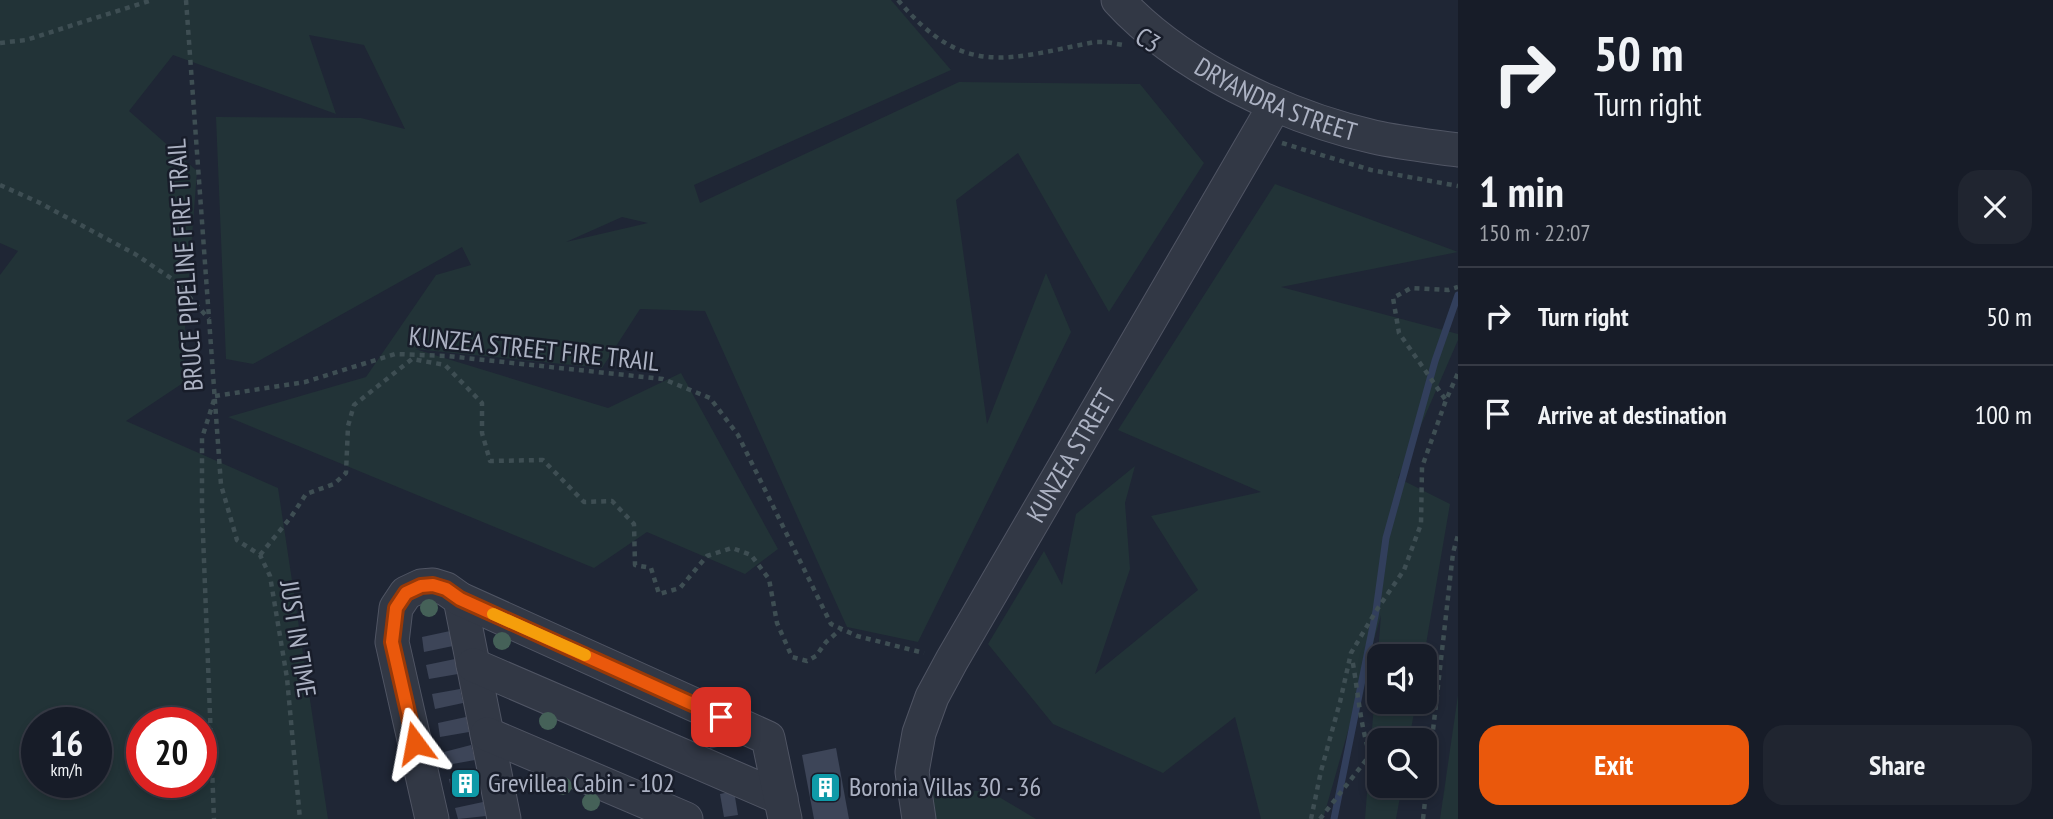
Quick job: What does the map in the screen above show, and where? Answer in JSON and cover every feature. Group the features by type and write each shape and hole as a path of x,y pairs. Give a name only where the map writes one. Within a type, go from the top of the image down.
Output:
{"street":[{"name":"DRYANDRA STREET","path":"1118,0 1162,40 1204,67 1267,119 1325,122 1374,136 1458,150"},
{"name":"KUNZEA STREET","path":"919,819 912,772 919,733 932,697 951,660 1267,119"},
{"path":"432,819 392,642 396,608 406,593 421,586 433,585 768,738 783,809"},
{"path":"460,599 487,734 512,815"},
{"path":"473,665 783,809"},
{"path":"487,734 686,819"}],"path":[{"path":"0,43 26,40 152,0"},
{"name":"BRUCE PIPELINE FIRE TRAIL","path":"186,0 215,396 202,438 201,509 214,819"},
{"name":"C3","path":"898,0 927,32 943,42 978,56 1016,58 1095,42 1126,46"},
{"path":"1267,119 1282,143 1371,170 1458,186"},
{"path":"0,186 38,202 135,254 175,281 209,320"},
{"path":"1446,400 1399,333 1393,298 1411,288 1448,290 1458,287"},
{"name":"KUNZEA STREET FIRE TRAIL","path":"215,396 304,382 396,354 447,356 663,379 710,398 738,435 831,624 841,629"},
{"path":"260,555 306,494 334,484 346,473 348,426 354,405 412,359 445,365 482,403 482,433 490,461 543,460 584,502 611,501 634,524 635,565 651,568 659,594 680,588 707,556 732,548 751,555 769,579 777,623 792,657 807,661 816,656 825,642 841,629 857,636 951,660"},
{"path":"1311,819 1351,653 1404,570 1413,547 1421,524 1422,467 1458,373"},
{"name":"JUST IN TIME","path":"215,396 221,485 237,540 260,555 270,576 287,678 300,819"},
{"path":"1423,819 1453,553 1458,535"},
{"path":"1320,819 1370,755 1362,730 1359,693 1351,653"}],"shaded area":[{"path":"0,0 891,0 951,70 694,185 700,203 959,82 1140,84 1204,163 1109,312 1018,153 956,200 987,424 1046,273 1071,332 918,642 847,627 705,311 640,309 602,368 415,349 608,408 681,373 778,549 745,574 647,532 594,568 228,417 366,377 436,275 471,265 462,247 253,364 226,359 216,117 361,118 405,129 364,45 309,35 336,114 173,55 129,111 197,171 183,383 126,421 278,488 328,819 0,819 0,275 18,251 0,243","holes":["622,217 648,223 566,242"]},
{"path":"1275,184 1458,252 1281,287 1458,334 1458,340 1398,478 1450,504 1426,644 1379,644 1381,615 1373,644 1367,644 1367,664 1323,819 1261,819 1235,717 1163,773 1053,724 988,644 1044,551 1062,585 1076,514 1135,466 1125,503 1130,569 1095,674 1198,590 1151,516 1261,492 1118,430"},
{"path":"1458,695 1458,819 1440,819"},
{"path":"1373,714 1414,714 1411,728 1372,728"},
{"path":"932,791 989,791 1036,819 936,819"},
{"path":"1367,794 1367,798 1400,798 1396,819 1365,819"}],"building":[{"path":"450,631 453,646 424,652 422,637"},
{"path":"455,659 458,674 429,679 426,665"},
{"path":"460,689 463,703 435,709 432,694"},
{"path":"466,717 469,732 440,737 438,723"},
{"path":"720,720 725,745 710,749 704,724"},
{"path":"471,745 475,760 447,765 444,752"},
{"name":"Boronia Villas 30 - 36","path":"836,748 849,819 814,819 802,755"},
{"name":"Grevillea Cabin - 102","path":"477,774 480,787 452,793 449,779"},
{"path":"734,791 738,815 724,817 720,794"},
{"path":"483,802 486,816 458,819 455,808"}],"waterway":[{"path":"1334,819 1376,611 1386,538 1435,361 1458,295"}],"slow traffic":[{"path":"493,614 585,655"}],"place":[{"name":"Grevillea Cabin - 102","path":"465,783"},
{"name":"Boronia Villas 30 - 36","path":"826,787"}],"route":[{"path":"415,743 392,642 396,608 406,593 421,586 433,585 446,589 460,599 721,717"}]}
